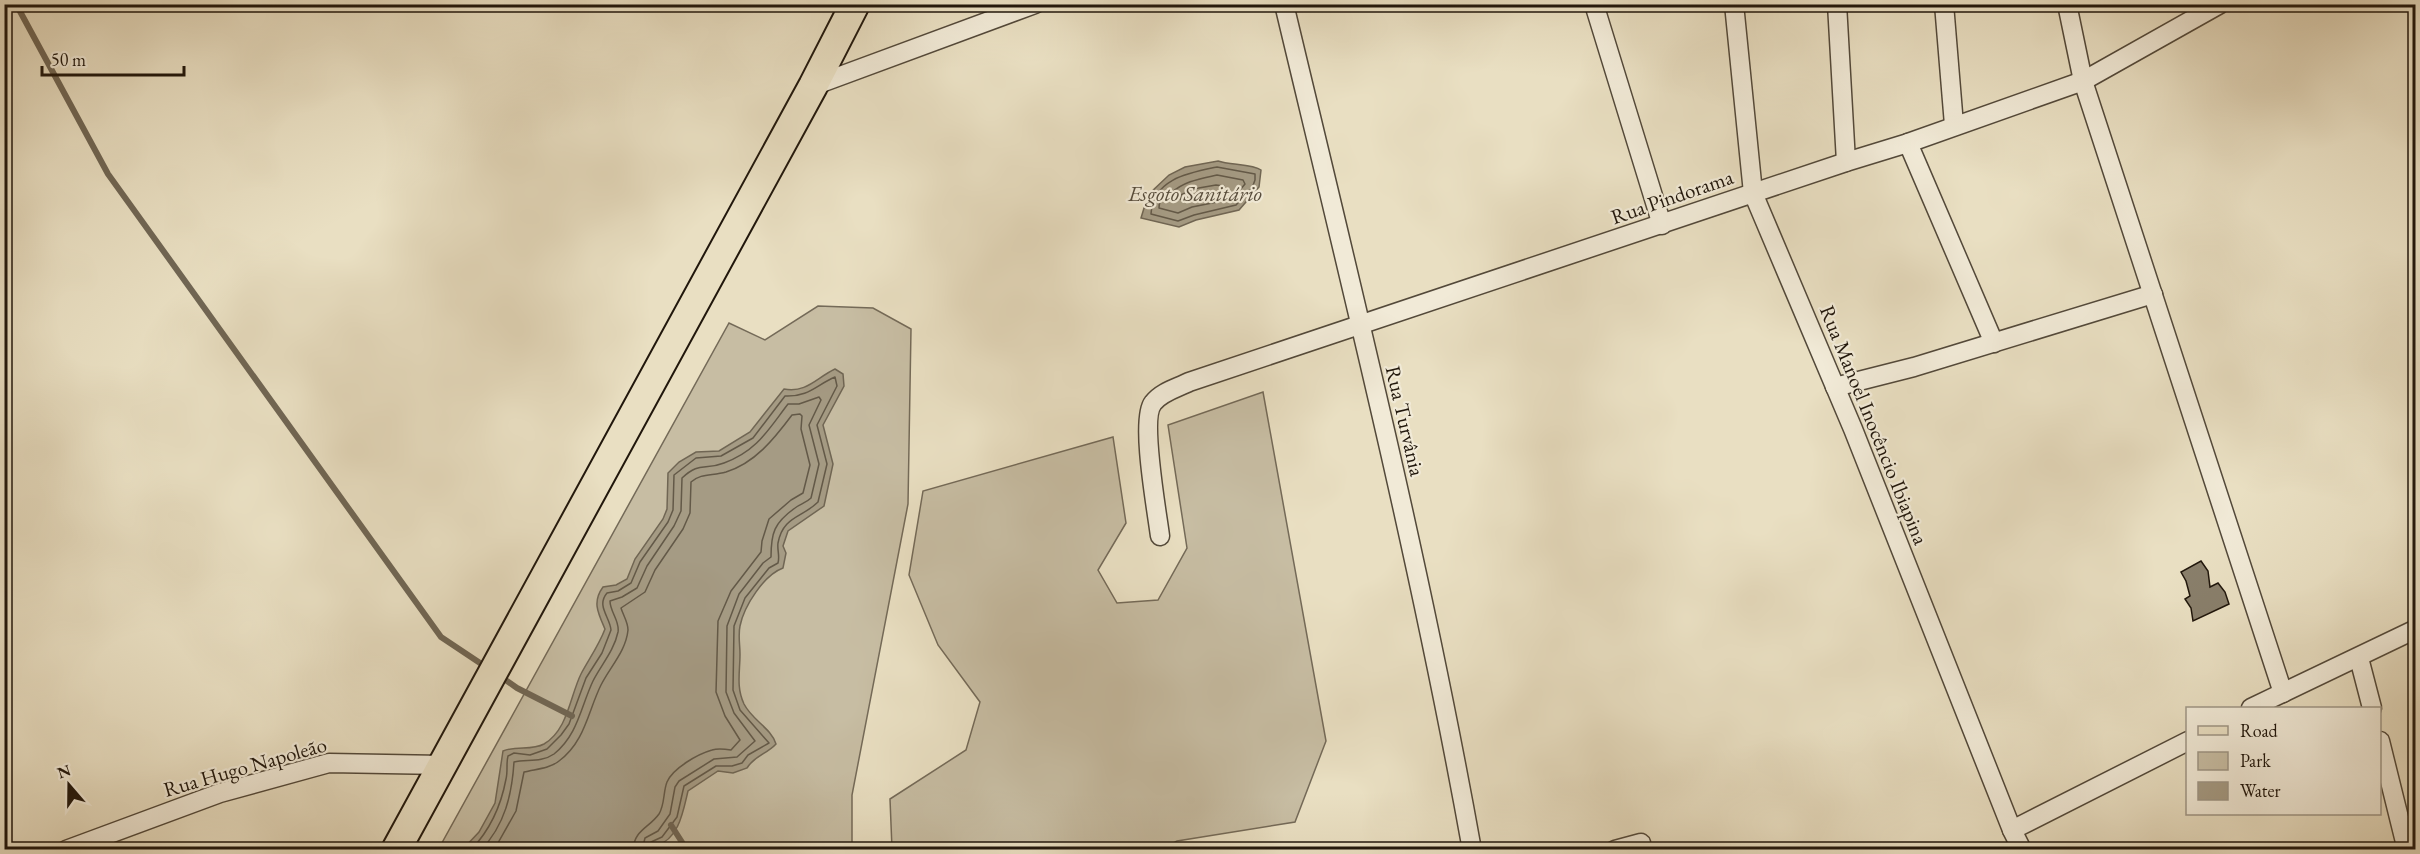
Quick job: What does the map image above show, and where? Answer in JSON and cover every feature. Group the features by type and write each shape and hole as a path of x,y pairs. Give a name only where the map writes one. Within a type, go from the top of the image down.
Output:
{"main road":[{"path":"396,849 813,86 855,4"}],"street":[{"path":"813,86 1035,4"},
{"name":"Rua Turvânia","path":"1284,4 1360,324 1452,734 1472,849"},
{"path":"1594,4 1662,225"},
{"name":"Rua Manoel Inocêncio Ibiapina","path":"1734,4 1753,193 1835,387 2012,830 2022,849"},
{"path":"1837,4 1846,162"},
{"path":"1944,4 1954,125"},
{"path":"2067,4 2083,81 2283,693"},
{"name":"Rua Pindorama","path":"1160,536 1147,426 1152,404 1164,394 1189,382 1908,143 2083,81 2220,4"},
{"path":"1908,143 1994,343"},
{"path":"1835,387 1994,343 2153,294"},
{"path":"2254,707 2415,629"},
{"path":"2359,658 2372,707"},
{"path":"2012,830 2186,742"},
{"path":"2381,749 2407,849"},
{"name":"Rua Hugo Napoleão","path":"66,849 92,844 220,793 329,763 443,765"},
{"path":"1615,849 1641,843"}],"green space":[{"path":"818,306 873,308 911,329 908,504 852,795 852,849 438,850 729,323 765,340"},
{"path":"1263,392 1326,741 1295,822 1177,841 1162,849 892,849 890,799 966,750 980,702 938,645 909,575 923,491 1113,437 1126,523 1098,570 1117,603 1158,600 1187,548 1168,425"}],"water":[{"name":"Esgoto Sanitário","path":"1218,161 1261,170 1259,187 1239,210 1196,220 1179,227 1141,218 1148,195 1169,175 1185,167"},
{"path":"835,369 843,374 844,386 823,425 833,464 824,506 788,531 783,546 786,553 783,568 769,577 756,592 746,609 739,629 740,692 747,710 770,733 776,744 747,768 733,773 718,771 688,791 679,824 670,837 655,849 463,849 479,832 495,803 503,751 544,744 552,738 563,722 581,674 605,629 597,608 600,592 603,587 616,585 627,579 635,559 663,519 667,509 668,473 679,462 696,452 719,451 750,432 784,389 805,387"}],"building":[{"path":"2201,561 2208,571 2210,587 2218,583 2225,592 2229,604 2193,621 2191,608 2185,599 2190,596 2181,572"}],"waterway":[{"path":"16,4 108,174 441,637 486,667"},
{"path":"500,676 517,688 572,716"},
{"path":"671,825 687,850"}]}
